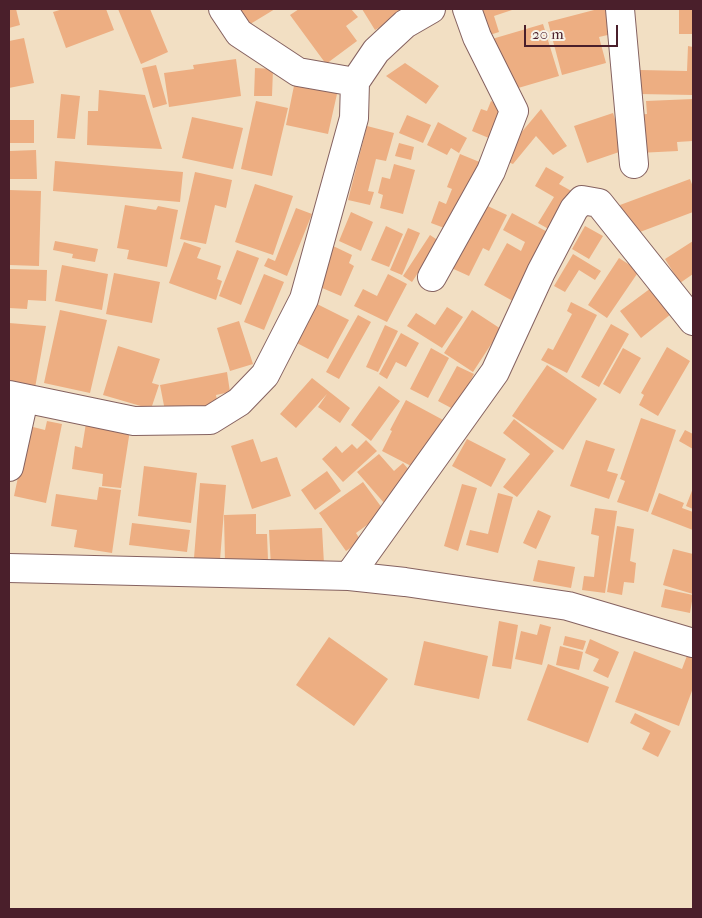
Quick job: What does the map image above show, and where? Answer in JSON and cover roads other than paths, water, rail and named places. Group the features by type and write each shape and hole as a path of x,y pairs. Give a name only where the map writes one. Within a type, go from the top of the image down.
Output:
{"street":[{"path":"223,9 240,33 298,72 355,82"},
{"path":"9,467 16,397 134,421 210,420 239,402 265,375 304,299 354,118 355,82 382,46 405,24 431,9"},
{"path":"432,277 490,171 514,111 477,37 466,9"},
{"path":"620,9 634,164"},
{"path":"348,576 495,372 574,209 582,200 598,203 693,321"},
{"path":"9,568 348,576 405,582 568,606 693,643"}]}
